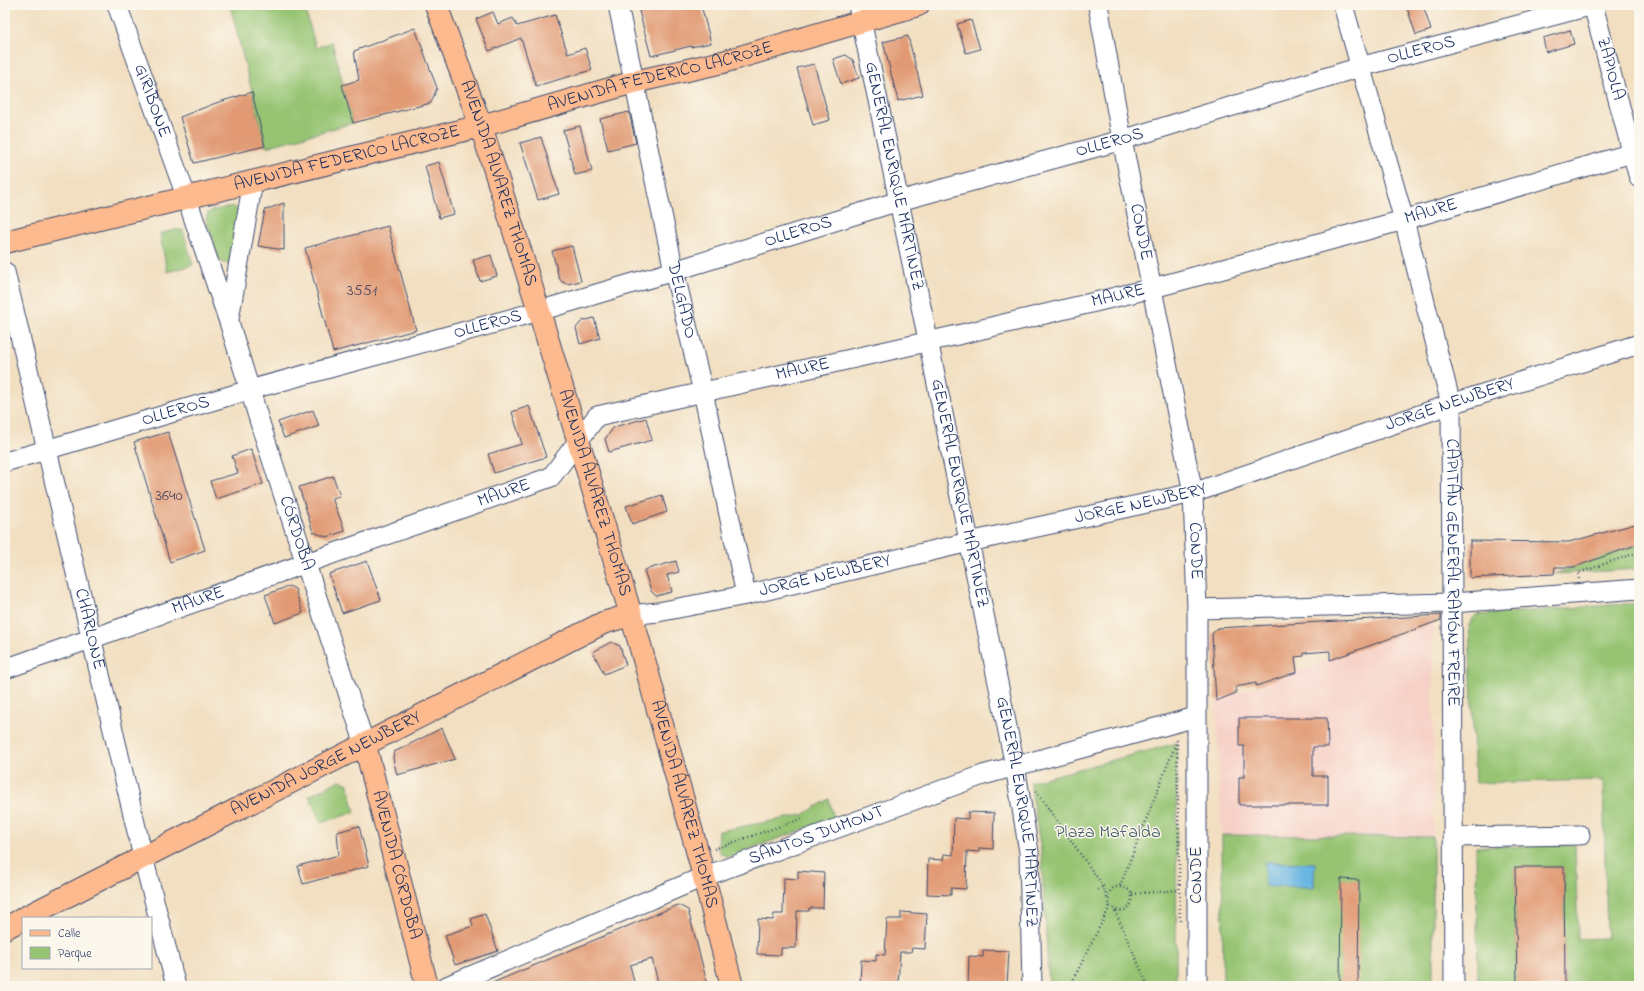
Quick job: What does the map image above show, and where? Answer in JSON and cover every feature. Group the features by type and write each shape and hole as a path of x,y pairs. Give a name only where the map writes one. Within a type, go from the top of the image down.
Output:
{"main road":[{"name":"AVENIDA ÁLVAREZ THOMAS","path":"436,5 481,126 539,311 630,615 704,877 732,986"},
{"name":"AVENIDA FEDERICO LACROZE","path":"5,242 186,196 481,126 634,82 723,62 859,13 918,5"},
{"name":"AVENIDA JORGE NEWBERY","path":"26,917 603,623 630,615"},
{"name":"AVENIDA CÓRDOBA","path":"365,745 427,986"},
{"name":"AVENIDA JORGE NEWBERY","path":"5,928 22,919"}],"street":[{"name":"GIRIBONE","path":"117,5 186,196"},
{"name":"DELGADO","path":"618,5 674,271 703,392 746,595"},
{"name":"CONDE","path":"1098,5 1122,140 1193,492 1197,609 1196,986"},
{"name":"CAPITÁN GENERAL RAMÓN FREIRE","path":"1343,5 1404,220 1451,404 1454,986"},
{"name":"OLLEROS","path":"5,462 249,390 539,311 899,201 1122,140 1360,67 1593,5"},
{"name":"ZAPIOLA","path":"1593,5 1636,152 1639,178"},
{"name":"GENERAL ENRIQUE MARTÍNEZ","path":"859,13 928,340 1015,766 1029,852 1032,986"},
{"name":"MAURE","path":"5,669 551,477 597,416 762,380 928,340 962,334 1153,288 1404,220 1636,152"},
{"name":"CÓRDOBA","path":"229,322 252,180"},
{"name":"CÓRDOBA","path":"186,196 229,322 249,390 365,745"},
{"name":"CHARLONE","path":"5,272 46,450 84,601 91,640 143,857 176,986"},
{"name":"JORGE NEWBERY","path":"630,615 658,612 746,595 969,542 1193,492 1451,404 1639,344"},
{"path":"1197,609 1452,602 1639,589"},
{"name":"SANTOS DUMONT","path":"447,986 704,877 983,776 1196,717"},
{"path":"1454,837 1580,835"}],"path":[{"path":"1581,593 1578,573 1639,552"},
{"path":"1120,886 1177,740 1180,922"},
{"path":"1035,789 1103,886 1110,906 1114,910 1148,986"},
{"path":"713,849 804,818"},
{"path":"1098,890 1103,886"},
{"path":"1107,898 1109,892 1120,886 1127,889 1132,894 1132,902 1128,908 1122,912 1114,910"},
{"path":"1132,894 1179,890"},
{"path":"1070,986 1110,906"}],"shaded area":[{"path":"1433,623 1433,837 1222,835 1216,701"}],"green space":[{"path":"230,5 323,5 306,12 316,48 332,42 353,123 266,147"},
{"path":"232,206 241,212 229,264 219,260 206,219 208,213 211,211"},
{"path":"175,230 183,230 193,265 167,272 160,234"},
{"path":"1639,544 1639,569 1554,574"},
{"path":"1639,603 1639,986 1565,986 1564,867 1515,867 1517,986 1478,986 1476,847 1575,845 1578,939 1607,938 1603,780 1475,783 1469,624 1476,615"},
{"name":"Plaza Mafalda","path":"1177,743 1176,986 1049,986 1041,850 1030,782"},
{"path":"340,780 348,784 355,812 321,823 309,796"},
{"path":"829,799 834,818 728,857 720,853 718,848 719,831 803,815"},
{"path":"1222,835 1433,837 1433,986 1223,986"}],"water":[{"path":"1265,862 1315,863 1314,887 1265,886"}],"building":[{"path":"643,5 672,5 673,8 685,5 701,5 711,43 691,46 651,56 638,7"},
{"path":"1406,5 1423,5 1431,30 1416,35"},
{"path":"493,12 498,24 513,18 517,26 555,15 568,54 585,48 592,70 536,86 521,38 489,51 476,19"},
{"path":"971,20 980,49 966,53 957,24"},
{"path":"415,28 437,88 431,103 353,123 342,85 359,80 354,51"},
{"path":"1570,30 1574,44 1546,52 1543,38"},
{"path":"908,36 923,95 898,101 883,42"},
{"path":"846,55 853,60 859,78 841,84 833,59"},
{"path":"814,64 830,120 813,125 797,68"},
{"path":"252,92 265,146 194,163 180,117 216,103"},
{"path":"629,112 636,143 608,150 600,119"},
{"path":"580,126 592,171 575,175 563,130"},
{"path":"541,137 559,194 538,200 520,143"},
{"path":"439,162 454,214 439,218 425,166"},
{"path":"284,203 284,250 258,246 265,210"},
{"path":"388,226 416,330 333,352 305,248"},
{"path":"572,246 581,281 567,284 562,282 559,278 552,251"},
{"path":"491,255 497,276 480,281 473,260"},
{"path":"594,318 600,338 580,344 576,328 582,321"},
{"path":"529,406 546,457 494,473 488,454 522,444 512,412"},
{"path":"313,410 319,426 284,438 278,422"},
{"path":"646,418 652,440 609,452 605,439 614,427"},
{"path":"168,432 205,550 170,562 134,442"},
{"path":"251,449 263,484 216,499 210,481 238,473 232,456"},
{"path":"333,476 340,496 332,498 345,531 327,537 313,532 299,487"},
{"path":"662,495 667,512 632,524 626,506"},
{"path":"1639,523 1639,544 1574,567 1555,567 1554,574 1470,578 1470,541 1569,542"},
{"path":"367,561 381,600 342,613 329,574"},
{"path":"676,561 679,572 667,575 672,592 656,596 651,591 644,570"},
{"path":"289,586 295,589 303,613 275,623 265,595"},
{"path":"1441,615 1441,620 1330,660 1330,651 1304,653 1304,656 1295,657 1297,672 1256,686 1256,683 1236,687 1236,693 1216,701 1212,634 1218,628"},
{"path":"611,642 620,646 626,665 604,674 593,652"},
{"path":"1239,718 1327,718 1328,747 1313,747 1313,776 1328,776 1328,805 1239,805 1239,777 1244,777 1244,746 1239,746"},
{"path":"442,728 455,759 397,775 393,758 394,752"},
{"path":"968,812 994,813 993,849 979,848 979,852 967,851 966,889 951,888 951,895 927,894 928,859 943,860 944,854 953,855 954,818 968,819"},
{"path":"359,826 369,866 303,884 298,866 339,855 337,832"},
{"path":"1515,867 1564,867 1565,986 1517,986"},
{"path":"798,871 824,873 823,908 809,908 809,911 797,911 796,948 781,948 781,955 757,954 758,919 773,920 774,914 783,914 784,878 798,879"},
{"path":"1341,879 1359,880 1358,986 1340,986"},
{"path":"678,905 688,910 708,986 659,986 652,959 630,965 635,986 485,986"},
{"path":"901,912 927,914 925,949 912,948 911,952 900,952 898,986 860,986 861,960 876,961 876,954 885,955 887,919 901,919"},
{"path":"485,914 498,951 455,965 445,935 473,926 471,919"},
{"path":"983,950 1009,951 1007,986 968,986 969,956 983,957"}]}
